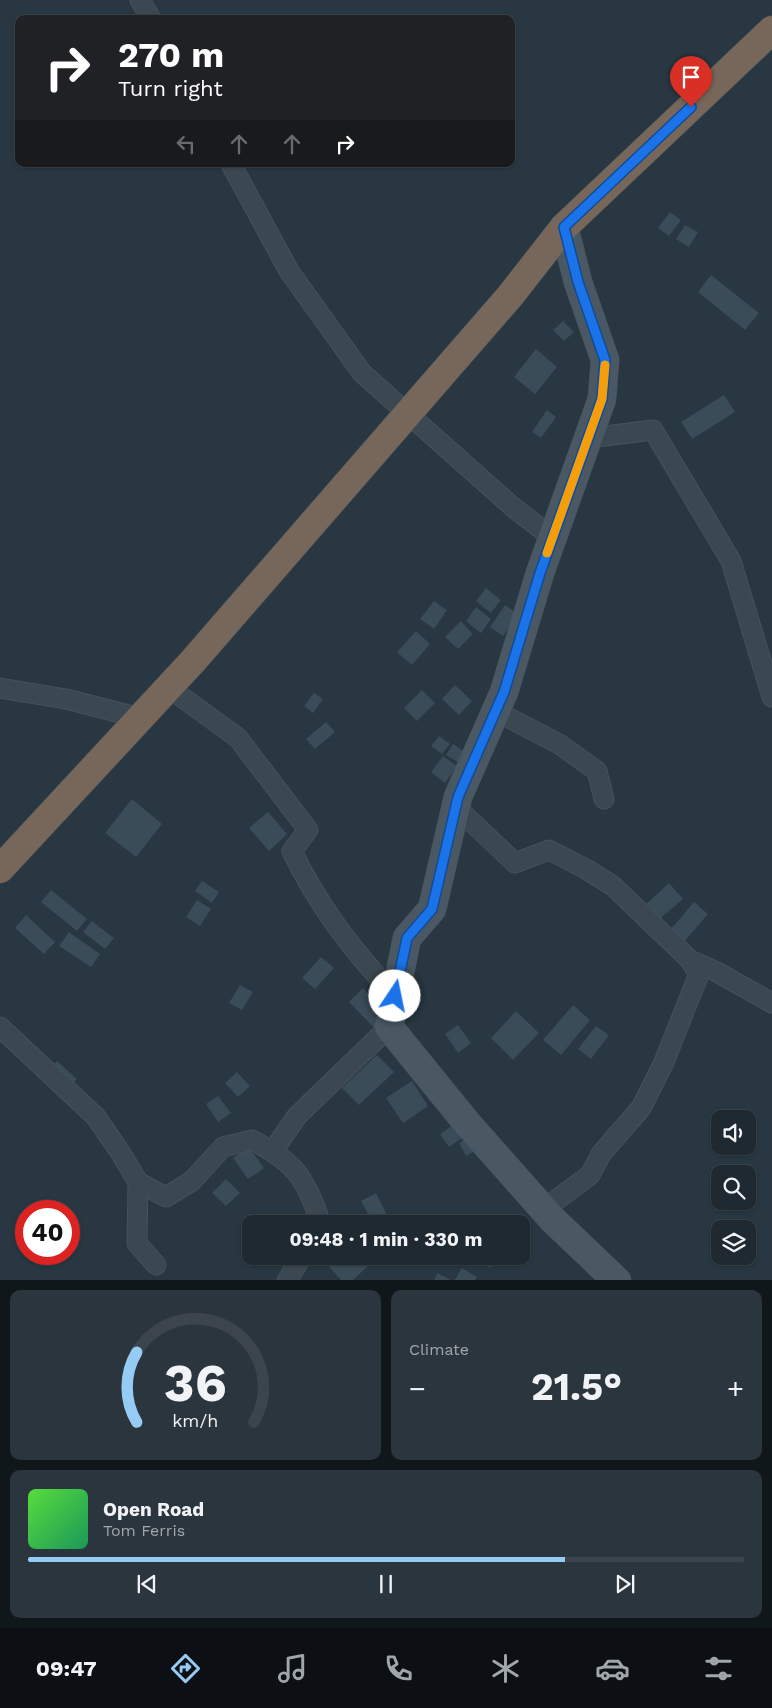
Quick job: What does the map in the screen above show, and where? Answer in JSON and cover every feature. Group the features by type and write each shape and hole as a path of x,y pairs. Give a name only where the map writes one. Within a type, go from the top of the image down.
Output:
{"highway":[{"path":"0,869 168,687 510,296 564,227 772,30"}],"street":[{"path":"140,0 149,15"},
{"path":"233,167 289,271 362,373 514,508 553,538"},
{"path":"273,1151 297,1116 388,1027 407,938 432,909 456,806 504,692 553,538 602,399 605,360 578,282 564,227"},
{"path":"589,438 653,430 731,560 772,697"},
{"path":"168,687 238,738 308,830 292,852 303,875 324,911 395,996"},
{"path":"0,688 66,699 140,718"},
{"path":"496,711 559,744 598,771 604,800"},
{"path":"456,806 514,863 549,850 586,869 613,886 690,960 699,974 664,1062 641,1108 601,1154 590,1175 544,1209"},
{"path":"690,960 715,971 772,1003"},
{"path":"0,1027 24,1052 96,1117 138,1182 166,1197 192,1181 223,1146 252,1140 273,1151 292,1165 313,1198 319,1215"},
{"path":"388,1027 467,1123 544,1209 617,1280"},
{"path":"138,1182 138,1243 156,1265"},
{"path":"287,1280 296,1265"}],"building":[{"path":"670,212 681,220 669,236 658,228"},
{"path":"685,225 698,232 689,247 676,239"},
{"path":"711,275 759,313 745,330 698,292"},
{"path":"563,321 574,332 564,341 553,330"},
{"path":"536,349 557,367 535,394 514,377"},
{"path":"724,395 735,412 692,439 681,422"},
{"path":"547,410 556,417 541,438 532,432"},
{"path":"486,588 501,600 491,613 476,601"},
{"path":"434,601 447,610 434,629 420,619"},
{"path":"505,605 518,614 503,636 490,627"},
{"path":"476,607 491,619 481,633 466,621"},
{"path":"461,621 473,634 458,649 445,637"},
{"path":"416,631 430,644 412,665 397,652"},
{"path":"455,685 472,701 459,715 442,699"},
{"path":"422,690 435,703 417,721 404,708"},
{"path":"314,693 323,699 313,713 304,706"},
{"path":"326,722 335,732 315,749 306,739"},
{"path":"439,736 450,744 442,754 431,746"},
{"path":"453,744 477,760 471,770 446,755"},
{"path":"443,756 457,766 445,783 431,772"},
{"path":"132,799 162,824 136,857 105,833"},
{"path":"268,812 287,834 269,851 249,828"},
{"path":"202,881 219,892 212,903 195,891"},
{"path":"669,883 683,899 657,921 644,906"},
{"path":"51,890 87,919 77,931 41,902"},
{"path":"197,900 211,909 200,926 186,917"},
{"path":"694,902 708,914 684,942 670,930"},
{"path":"26,915 55,942 44,954 15,928"},
{"path":"92,921 114,938 105,949 83,932"},
{"path":"69,932 100,954 91,967 59,946"},
{"path":"321,957 334,968 315,989 302,978"},
{"path":"240,985 253,992 242,1010 229,1003"},
{"path":"363,988 398,1023 383,1037 349,1002"},
{"path":"573,1005 590,1020 561,1055 543,1040"},
{"path":"516,1011 539,1033 513,1060 491,1038"},
{"path":"458,1025 471,1043 458,1053 445,1034"},
{"path":"596,1026 609,1035 591,1059 578,1049"},
{"path":"377,1055 394,1072 359,1105 342,1088"},
{"path":"57,1061 77,1079 66,1090 47,1072"},
{"path":"237,1072 250,1086 238,1097 225,1083"},
{"path":"412,1081 428,1106 403,1123 386,1098"},
{"path":"218,1096 231,1113 218,1122 206,1104"},
{"path":"459,1121 468,1134 449,1147 440,1134"},
{"path":"474,1134 482,1147 466,1156 459,1143"},
{"path":"249,1147 264,1168 248,1179 233,1158"},
{"path":"226,1179 240,1193 226,1206 212,1193"},
{"path":"376,1193 387,1215 369,1215 361,1201"},
{"path":"328,1265 368,1266 353,1280 341,1280"},
{"path":"462,1268 477,1277 476,1280 455,1280"},
{"path":"437,1273 451,1280 434,1280"}],"slow traffic":[{"path":"547,553 602,399 605,365"}],"route":[{"path":"395,996 407,938 432,909 458,797 504,692 540,573 602,399 605,360 578,282 564,227 691,107"}]}
